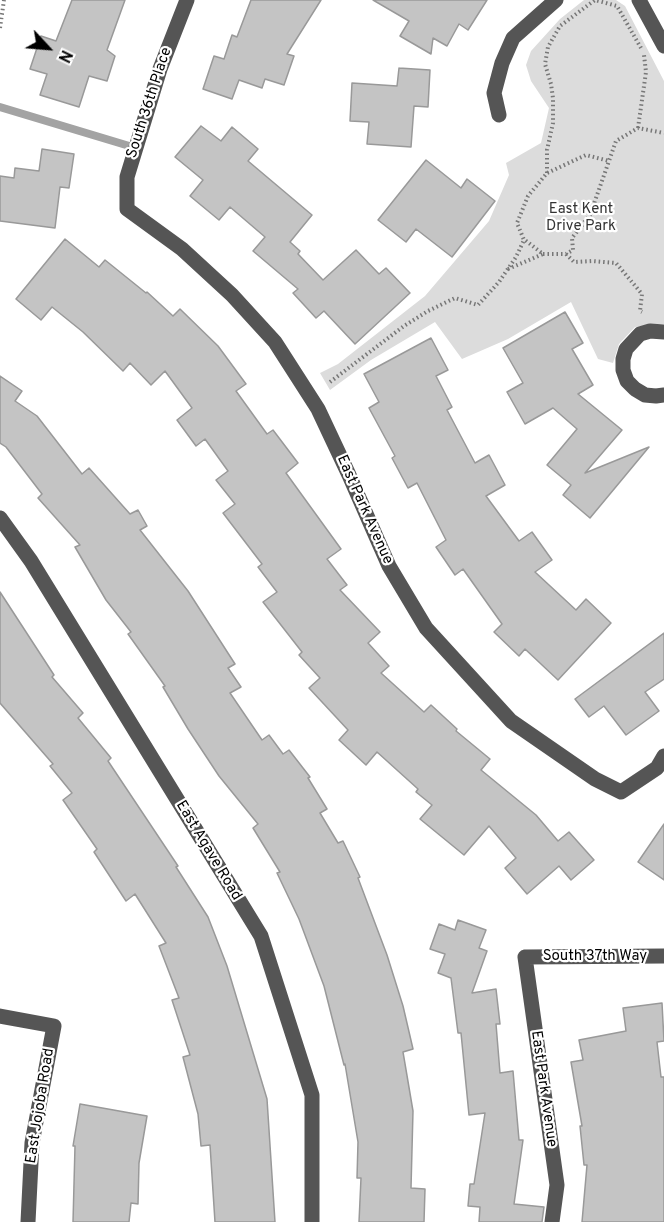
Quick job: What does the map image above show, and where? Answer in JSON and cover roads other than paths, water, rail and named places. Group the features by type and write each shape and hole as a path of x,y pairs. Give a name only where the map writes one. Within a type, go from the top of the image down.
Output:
{"street":[{"name":"South 36th Place","path":"126,209 127,177 160,69 187,0"},
{"path":"500,115 495,93 502,63 513,38 556,0"},
{"path":"639,0 664,46"},
{"name":"East Park Avenue","path":"126,209 182,249 232,295 275,342 318,409 389,566 426,628 465,673 511,720 595,779 621,792 657,768 664,756"},
{"path":"664,332 650,331 640,334 626,349 623,370 627,381 635,389 645,395 664,395"},
{"name":"East Agave Road","path":"0,518 31,561 261,936 312,1095 312,1222"},
{"name":"South 37th Way","path":"525,957 664,956"},
{"name":"East Park Avenue","path":"525,957 556,1185 552,1222"},
{"name":"East Jojoba Road","path":"0,1016 54,1026 32,1143 28,1222"}],"waterway":[{"path":"0,107 136,148"}],"park label":[{"name":"East Kent Drive Park","path":"581,218"}]}
